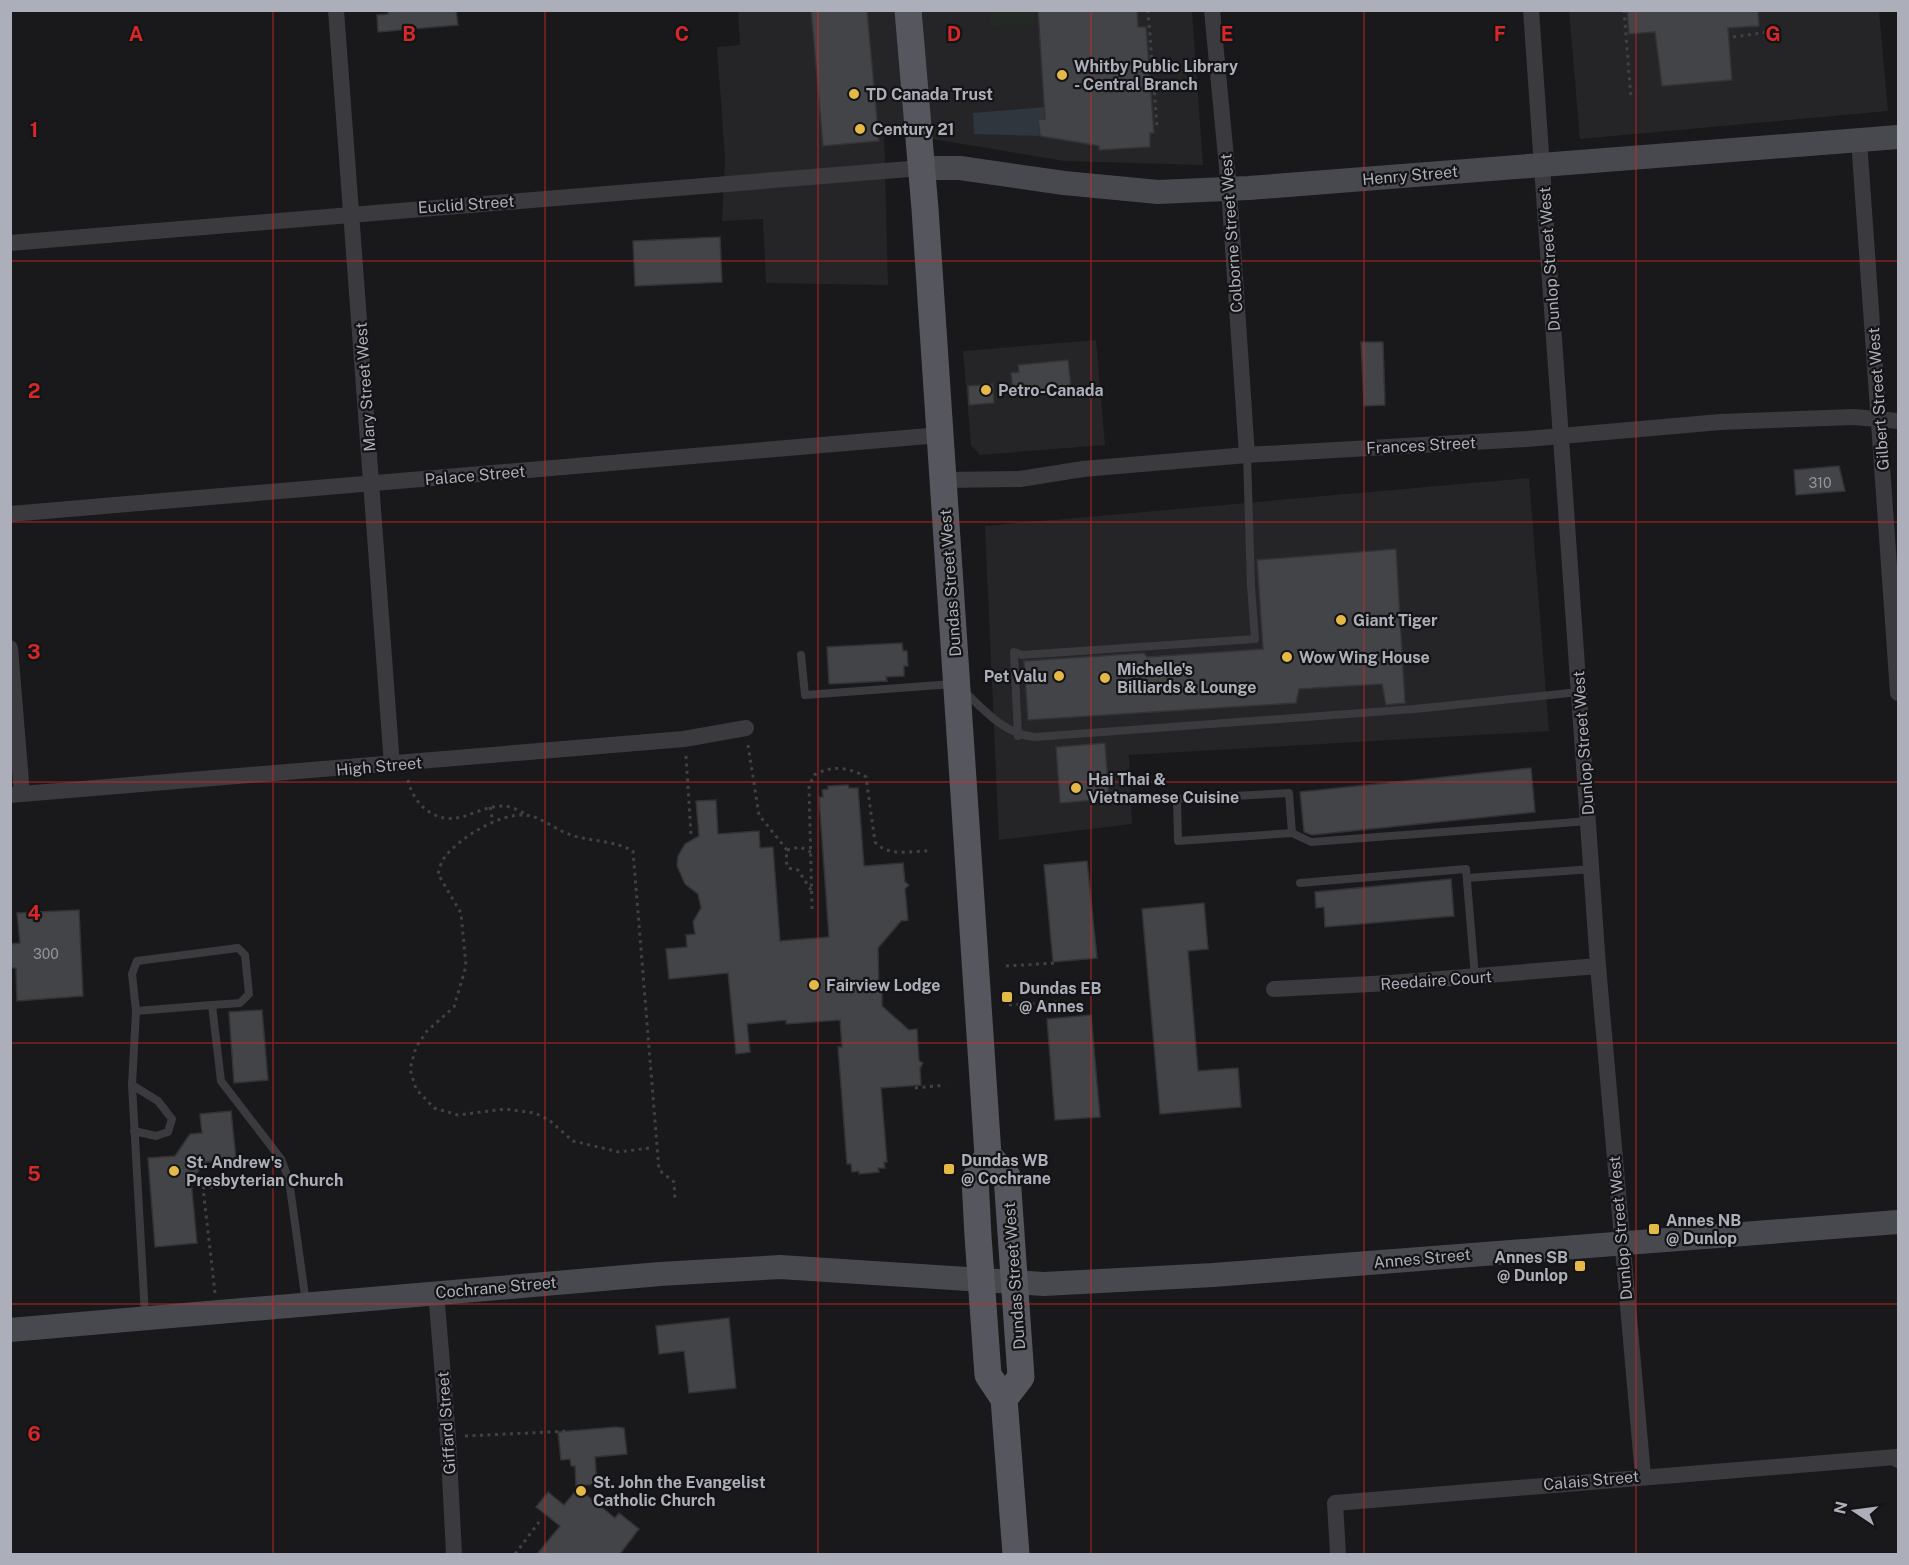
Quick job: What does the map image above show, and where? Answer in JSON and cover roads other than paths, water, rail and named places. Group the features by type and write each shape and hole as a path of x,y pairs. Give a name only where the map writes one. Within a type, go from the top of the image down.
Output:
{"main road":[{"name":"Dundas Street West","path":"908,10 940,435 988,1155 975,1179 988,1376 1004,1399 1016,1554"},
{"name":"Henry Street","path":"921,168 960,168 1065,183 1158,192 1229,189 1899,137"},
{"name":"Dundas Street West","path":"988,1155 1007,1176 1021,1377 1004,1399"},
{"name":"Annes Street","path":"982,1281 1044,1284 1213,1275 1899,1222"},
{"name":"Cochrane Street","path":"10,1330 436,1292 780,1267 982,1281"}],"street":[{"name":"Mary Street West","path":"336,10 392,765"},
{"name":"Colborne Street West","path":"1212,10 1229,189 1246,455"},
{"name":"Dunlop Street West","path":"1532,10 1598,966 1642,1476"},
{"name":"Gilbert Street West","path":"1859,140 1899,693"},
{"name":"Euclid Street","path":"10,243 352,213 921,168"},
{"name":"Frances Street","path":"943,480 1020,479 1083,469 1246,455 1562,435 1720,422 1854,417 1899,421"},
{"name":"Palace Street","path":"10,514 940,435"},
{"path":"10,648 16,794"},
{"name":"High Street","path":"16,794 392,765 684,739 746,728"},
{"name":"Reedaire Court","path":"1274,989 1475,977 1598,966"},
{"name":"Giffard Street","path":"436,1292 448,1437 454,1554"},
{"name":"Calais Street","path":"1338,1554 1335,1503 1642,1476 1896,1457 1899,1460"}],"lane":[{"path":"1018,736 1014,652 1022,656 1255,639 1246,455"},
{"path":"801,655 805,695 956,683 992,717 1018,736 1035,737 1414,709 1580,692"},
{"path":"1292,833 1289,793 1177,799 1178,841 1292,833 1311,842 1588,821"},
{"path":"1300,883 1466,869 1475,977"},
{"path":"1467,878 1592,869"},
{"path":"136,1011 240,1003 249,994 245,955 238,948 137,961 132,974 136,1011 132,1085 146,1318"},
{"path":"212,1005 220,1081 281,1159 289,1180 306,1303"},
{"path":"132,1085 158,1101 172,1119 168,1132 156,1136 134,1131"}],"place":[{"name":"Whitby Public Library - Central Branch","path":"1062,75"},
{"name":"TD Canada Trust","path":"854,94"},
{"name":"Century 21","path":"860,129"},
{"name":"Petro-Canada","path":"986,390"},
{"name":"Giant Tiger","path":"1341,620"},
{"name":"Wow Wing House","path":"1287,657"},
{"name":"Pet Valu","path":"1059,676"},
{"name":"Michelle's Billiards & Lounge","path":"1105,678"},
{"name":"Hai Thai & Vietnamese Cuisine","path":"1076,788"},
{"name":"Fairview Lodge","path":"814,985"},
{"name":"Dundas EB @ Annes","path":"1007,997"},
{"name":"Dundas WB @ Cochrane","path":"949,1169"},
{"name":"St. Andrew's Presbyterian Church","path":"174,1171"},
{"name":"Annes NB @ Dunlop","path":"1654,1229"},
{"name":"Annes SB @ Dunlop","path":"1580,1266"},
{"name":"St. John the Evangelist Catholic Church","path":"581,1491"}]}
